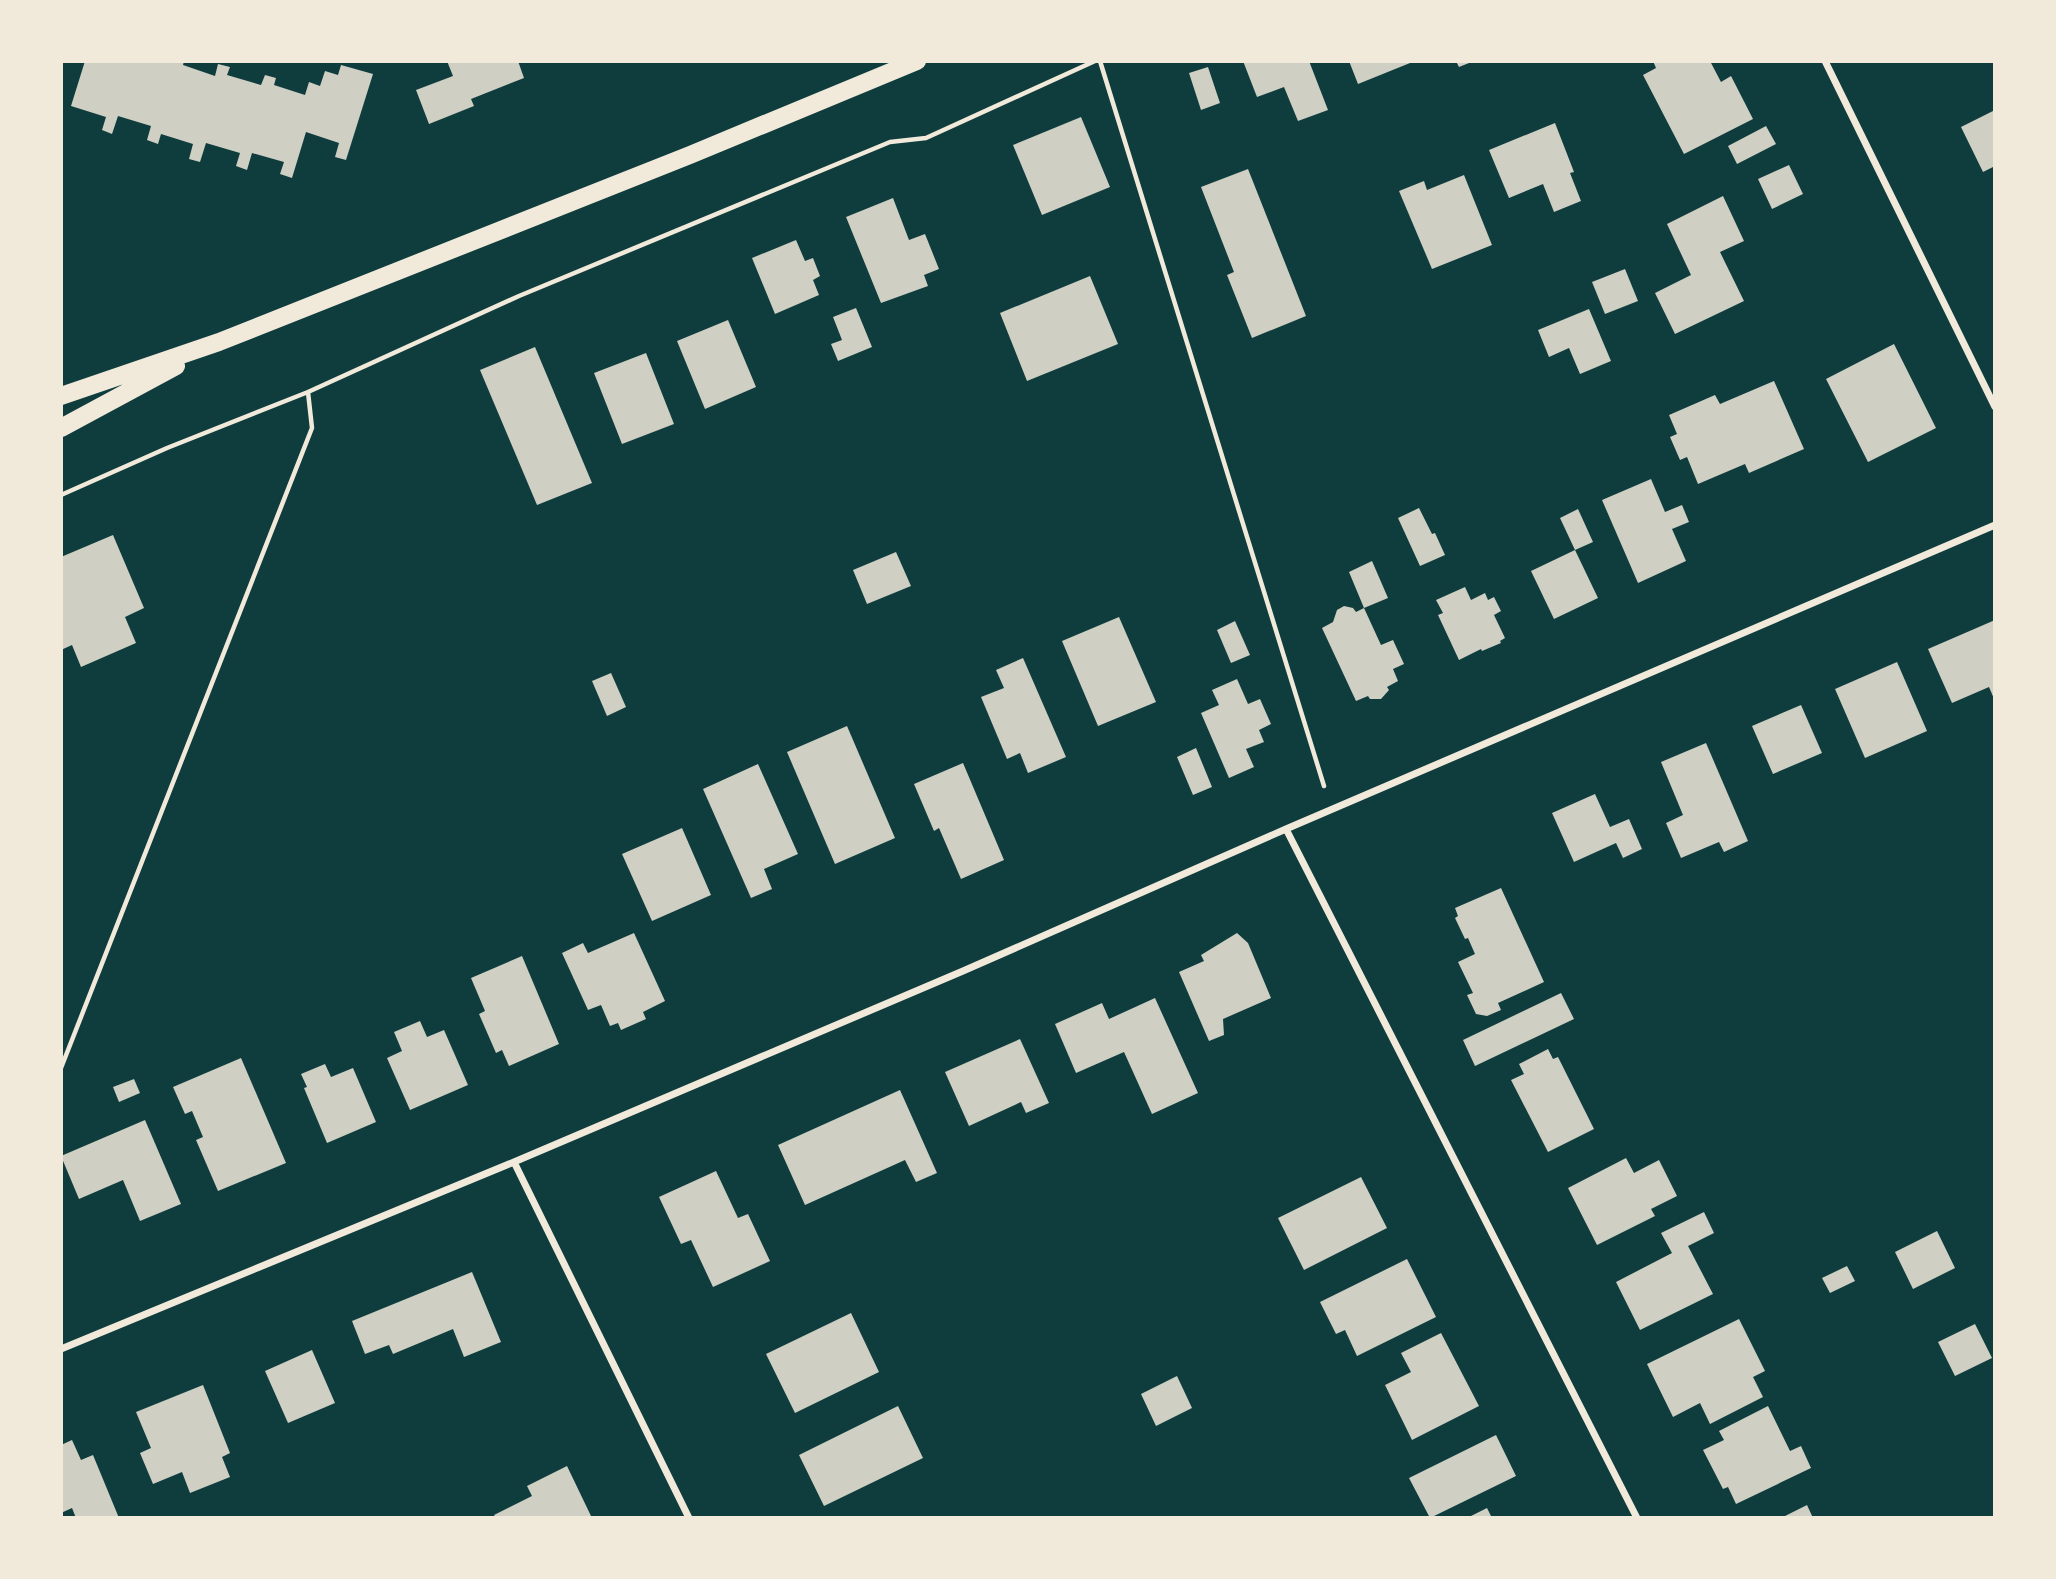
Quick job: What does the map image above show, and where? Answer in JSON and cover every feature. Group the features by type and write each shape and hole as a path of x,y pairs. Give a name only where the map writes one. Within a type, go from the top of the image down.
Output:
{"main road":[{"path":"61,396 219,342 690,155 917,61"},
{"path":"61,428 219,342"}],"street":[{"path":"1825,61 1995,407"},
{"path":"61,1349 514,1162 1995,525"},
{"path":"1286,829 1637,1518"},
{"path":"514,1162 689,1518"}],"path":[{"path":"61,495 167,448 308,392 519,296 890,142 926,138 1098,61 1332,810"},
{"path":"61,1068 312,428 308,392"}],"building":[{"path":"85,61 184,61 183,65 215,76 218,64 230,67 227,75 261,85 265,75 276,78 274,85 305,95 309,82 320,86 325,71 338,75 341,65 373,74 346,160 335,157 339,143 306,132 292,178 280,174 284,162 252,153 247,170 236,166 240,153 206,143 200,162 189,159 193,144 161,134 158,144 147,140 151,126 118,116 112,134 102,130 106,117 71,106"},
{"path":"447,61 518,61 524,78 471,99 474,106 429,124 416,90 453,76"},
{"path":"1243,61 1309,61 1328,110 1298,121 1284,87 1257,97"},
{"path":"1349,61 1415,61 1358,84"},
{"path":"1456,61 1474,61 1459,67"},
{"path":"1653,61 1710,61 1721,82 1731,76 1753,119 1684,154 1643,75 1656,68"},
{"path":"1208,67 1220,103 1201,110 1189,73"},
{"path":"1995,110 1995,166 1983,172 1961,127"},
{"path":"1081,117 1110,187 1042,215 1013,145"},
{"path":"1555,123 1574,172 1570,173 1581,201 1554,212 1543,184 1509,198 1489,150"},
{"path":"1766,126 1776,144 1737,164 1728,146"},
{"path":"1789,165 1803,194 1772,209 1758,179"},
{"path":"1248,169 1306,316 1252,338 1227,275 1234,272 1201,187"},
{"path":"1464,175 1492,245 1432,269 1399,191 1424,181 1427,190"},
{"path":"1723,196 1744,241 1720,252 1744,301 1675,334 1655,293 1691,275 1667,224"},
{"path":"893,198 909,240 925,234 939,269 924,275 928,286 881,303 846,217"},
{"path":"796,240 805,261 813,258 820,276 813,280 819,295 775,314 752,258"},
{"path":"1625,269 1638,301 1605,314 1592,282"},
{"path":"1090,276 1118,344 1027,381 1000,313"},
{"path":"856,308 872,347 838,361 831,344 842,340 833,317"},
{"path":"1589,309 1611,361 1580,374 1569,348 1549,357 1538,330"},
{"path":"728,320 756,387 705,409 677,341"},
{"path":"1894,344 1936,428 1868,462 1826,379"},
{"path":"535,347 592,483 537,505 480,370"},
{"path":"646,353 674,424 622,444 594,373"},
{"path":"1774,381 1804,449 1749,473 1745,464 1698,484 1687,457 1680,460 1670,437 1677,434 1669,415 1715,395 1720,404"},
{"path":"1651,479 1665,512 1682,505 1689,522 1672,529 1686,561 1638,583 1602,500"},
{"path":"1419,508 1445,555 1420,566 1398,518"},
{"path":"1578,509 1593,542 1575,550 1560,518"},
{"path":"113,535 144,608 125,617 136,643 81,667 72,645 61,650 61,557"},
{"path":"1575,550 1598,598 1554,619 1531,571"},
{"path":"896,552 911,586 867,604 853,570"},
{"path":"1372,561 1388,598 1364,608 1349,572"},
{"path":"1465,587 1471,600 1485,593 1488,600 1494,597 1501,611 1494,615 1505,638 1501,643 1459,660 1438,615 1443,613 1436,600"},
{"path":"1344,606 1353,608 1356,612 1364,608 1381,645 1393,640 1404,664 1393,669 1398,681 1387,687 1389,690 1381,699 1370,699 1368,696 1356,701 1322,628 1333,622 1337,610"},
{"path":"1119,617 1156,702 1098,726 1062,641"},
{"path":"1995,620 1995,701 1989,687 1952,703 1928,649"},
{"path":"1235,621 1250,655 1231,663 1217,630"},
{"path":"1023,658 1066,757 1028,773 1020,753 1007,759 981,697 1004,688 996,670"},
{"path":"1897,662 1927,731 1865,758 1835,689"},
{"path":"611,673 626,707 607,716 592,681"},
{"path":"1237,679 1248,704 1260,699 1271,724 1259,730 1264,742 1246,749 1254,767 1229,778 1201,713 1219,705 1212,690"},
{"path":"1801,705 1822,753 1773,774 1752,726"},
{"path":"847,726 895,838 835,864 787,752"},
{"path":"1706,743 1748,841 1724,852 1719,842 1681,858 1666,823 1683,815 1661,762"},
{"path":"1196,748 1212,787 1193,795 1177,757"},
{"path":"963,763 1004,860 961,879 939,828 934,831 914,784"},
{"path":"758,764 798,854 764,869 772,889 751,898 703,789"},
{"path":"1595,794 1610,827 1629,819 1642,849 1623,858 1616,843 1574,862 1552,813"},
{"path":"682,828 711,895 652,921 622,854"},
{"path":"1501,888 1544,982 1498,1003 1501,1010 1487,1016 1476,1014 1467,995 1473,993 1458,962 1475,954 1455,918 1458,916 1455,908"},
{"path":"634,933 665,1001 643,1012 646,1019 621,1030 618,1023 610,1026 601,1005 588,1010 562,953 583,943 588,953"},
{"path":"1237,933 1248,943 1271,998 1223,1019 1224,1035 1209,1041 1179,972 1204,961 1201,955"},
{"path":"522,956 559,1044 509,1066 502,1050 496,1053 479,1014 485,1011 471,978"},
{"path":"1561,993 1574,1019 1475,1066 1463,1040"},
{"path":"1155,998 1198,1093 1152,1114 1124,1052 1076,1073 1055,1024 1102,1003 1109,1019"},
{"path":"420,1021 427,1037 444,1030 468,1085 410,1110 387,1058 402,1051 394,1032"},
{"path":"1020,1039 1049,1103 1026,1113 1021,1102 969,1126 945,1072"},
{"path":"1548,1049 1553,1059 1558,1057 1594,1129 1548,1152 1511,1080 1524,1074 1519,1064"},
{"path":"241,1058 286,1163 218,1191 196,1140 203,1137 192,1111 185,1114 173,1087"},
{"path":"325,1064 331,1077 353,1068 376,1122 327,1143 304,1088 307,1087 301,1074"},
{"path":"134,1079 140,1093 119,1102 113,1087"},
{"path":"900,1090 937,1173 916,1182 905,1160 805,1205 778,1145"},
{"path":"145,1120 181,1204 140,1221 123,1180 79,1199 61,1156"},
{"path":"1626,1158 1634,1173 1659,1160 1677,1196 1651,1209 1655,1216 1597,1245 1568,1188"},
{"path":"716,1171 738,1218 748,1214 770,1261 713,1287 691,1240 681,1244 659,1197"},
{"path":"1361,1177 1387,1228 1304,1270 1278,1218"},
{"path":"1704,1212 1714,1233 1688,1246 1713,1294 1640,1330 1616,1282 1672,1253 1661,1233"},
{"path":"1937,1231 1955,1268 1913,1289 1895,1252"},
{"path":"1407,1259 1436,1317 1357,1356 1345,1330 1336,1334 1320,1302"},
{"path":"1847,1266 1855,1281 1830,1293 1822,1278"},
{"path":"472,1272 501,1342 464,1357 453,1329 393,1354 389,1345 365,1354 352,1321"},
{"path":"851,1313 879,1372 795,1413 766,1354"},
{"path":"1739,1319 1765,1371 1753,1377 1763,1397 1710,1424 1700,1403 1673,1417 1647,1364"},
{"path":"1975,1324 1992,1358 1955,1376 1938,1342"},
{"path":"1441,1333 1479,1406 1412,1440 1385,1385 1411,1372 1401,1353"},
{"path":"312,1350 335,1403 288,1423 265,1371"},
{"path":"1177,1376 1192,1408 1156,1426 1141,1394"},
{"path":"203,1385 230,1453 222,1457 230,1477 190,1493 182,1472 153,1484 140,1453 151,1448 136,1412"},
{"path":"898,1406 923,1458 824,1506 799,1455"},
{"path":"1768,1406 1790,1451 1801,1446 1811,1468 1736,1504 1728,1487 1723,1489 1703,1450 1724,1440 1719,1431"},
{"path":"1496,1435 1516,1476 1430,1518 1409,1478"},
{"path":"72,1440 81,1460 93,1455 119,1518 76,1518 72,1508 61,1513 61,1445"},
{"path":"567,1466 591,1516 496,1518 494,1515 532,1496 527,1486"},
{"path":"1807,1505 1813,1518 1781,1518"},
{"path":"1487,1508 1492,1518 1467,1518"}]}
